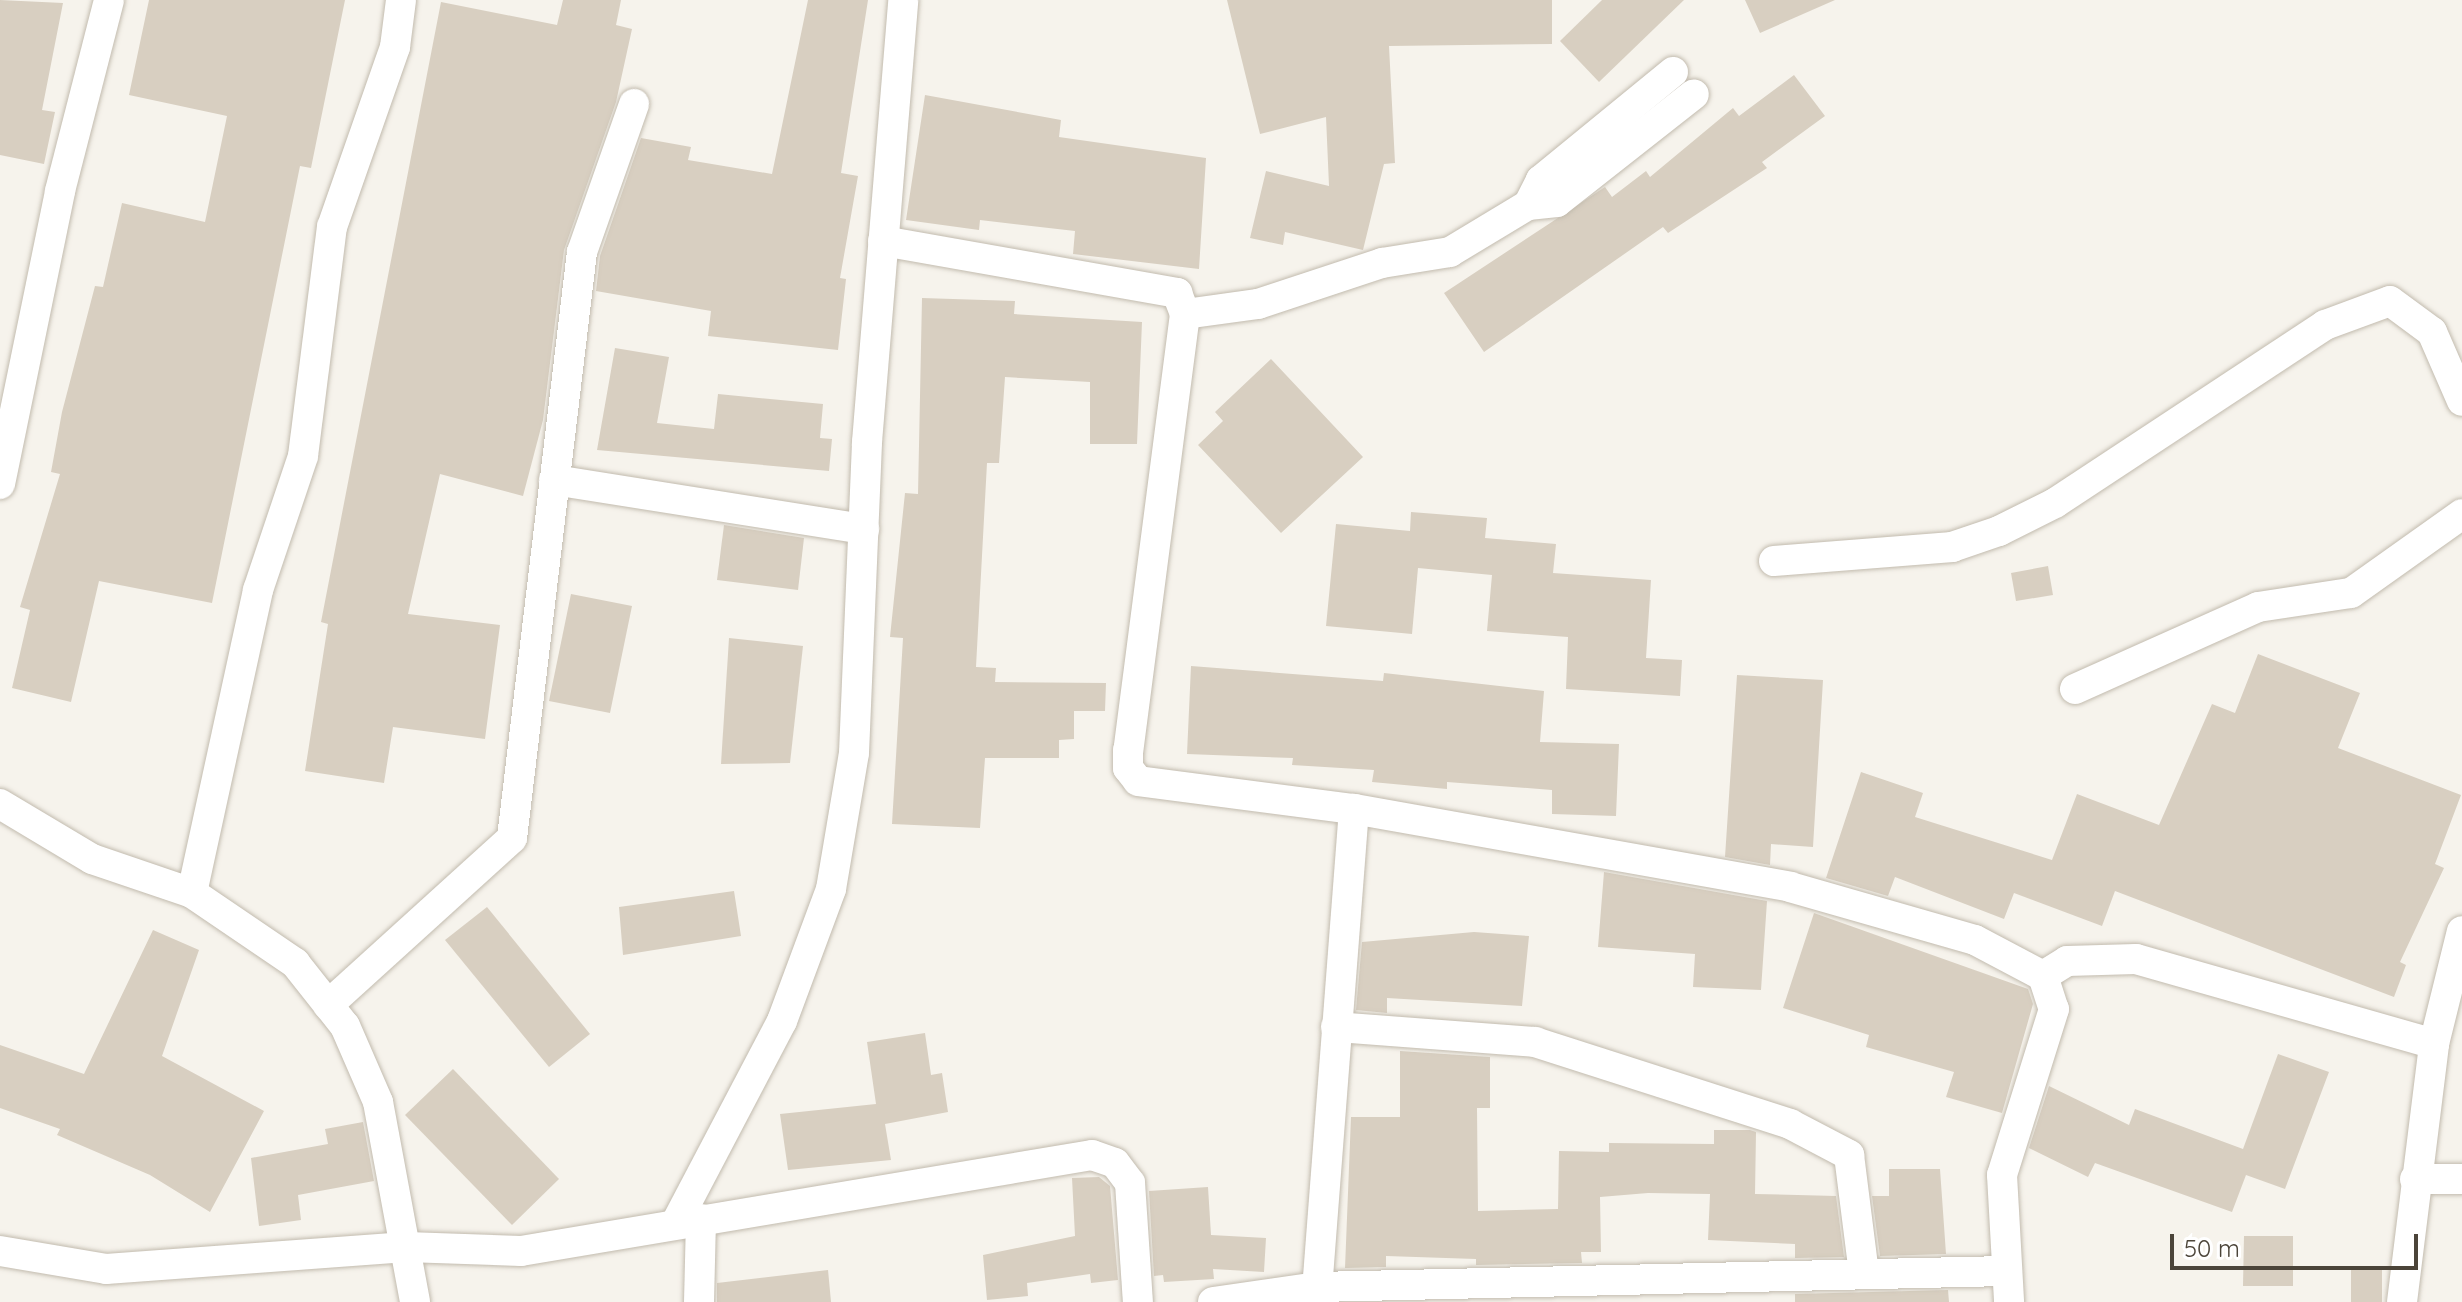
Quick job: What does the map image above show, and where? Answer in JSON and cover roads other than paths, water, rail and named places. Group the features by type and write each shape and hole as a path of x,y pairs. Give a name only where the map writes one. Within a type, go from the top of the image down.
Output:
{"street":[{"path":"0,484 60,191 109,0"},
{"path":"192,893 258,590 303,456 332,227 395,47 401,0"},
{"path":"699,1302 689,1220 782,1021 831,889 854,753 864,529 903,0"},
{"path":"1528,205 1541,180 1673,72"},
{"path":"1185,314 1258,304 1382,263 1450,252 1528,205 1557,202 1694,94"},
{"path":"328,1005 512,838 582,252 634,104"},
{"path":"883,241 1155,285 1177,293 1185,314 1128,768 1138,781 1354,809 1790,887 1975,940 2043,976 2054,1009 2002,1175 2009,1302"},
{"path":"1774,561 1952,547 1999,531 2055,503 2325,325 2390,301 2432,332 2462,401"},
{"path":"554,480 864,529"},
{"path":"2075,689 2258,607 2351,593 2462,514"},
{"path":"0,804 92,859 192,893 295,963 328,1005 378,1102 415,1302"},
{"path":"1316,1295 1354,809"},
{"path":"2402,1302 2434,1044 2462,931"},
{"path":"2043,976 2067,961 2136,959 2434,1044"},
{"path":"1336,1027 1535,1042 1790,1124 1849,1155 1864,1274"},
{"path":"0,1251 106,1269 406,1247 521,1251 689,1220 1092,1155 1115,1163 1130,1183 1138,1302"},
{"path":"2415,1179 2462,1179"},
{"path":"1213,1302 1316,1295 2007,1271"}]}
